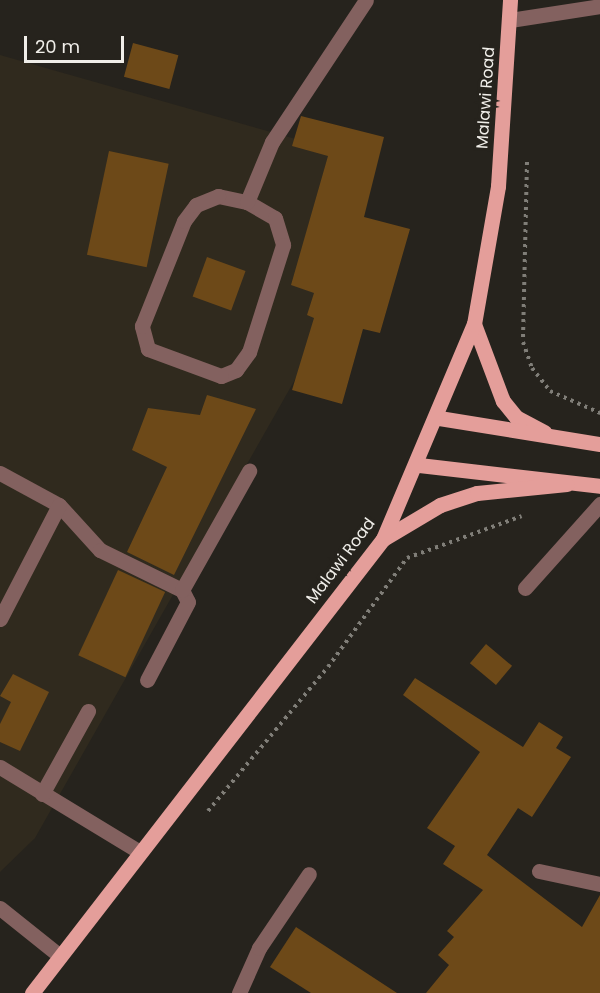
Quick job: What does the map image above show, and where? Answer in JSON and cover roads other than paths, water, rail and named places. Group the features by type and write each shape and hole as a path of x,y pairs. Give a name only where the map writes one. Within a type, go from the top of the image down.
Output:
{"main road":[{"name":"Malawi Road","path":"32,993 138,850 383,539 419,465 474,324 498,186 510,0"},
{"path":"474,324 503,401 516,417 556,439"},
{"path":"439,418 556,439 600,444"},
{"path":"419,465 567,484 600,486"},
{"path":"383,539 440,505 477,493 567,484"}],"street":[{"path":"247,202 272,142 366,0"},
{"path":"510,20 574,4 600,6"},
{"path":"218,196 247,202 276,218 283,245 249,352 236,370 221,376 148,349 142,326 184,221 196,205 218,196"},
{"path":"182,590 249,471"},
{"path":"0,473 59,505 100,550 182,590 188,602 147,680"},
{"path":"525,588 600,504"},
{"path":"0,619 59,505"},
{"path":"42,794 88,711"},
{"path":"0,767 138,850"},
{"path":"539,871 600,884"},
{"path":"239,993 259,948 309,874"},
{"path":"0,908 60,956"}]}
